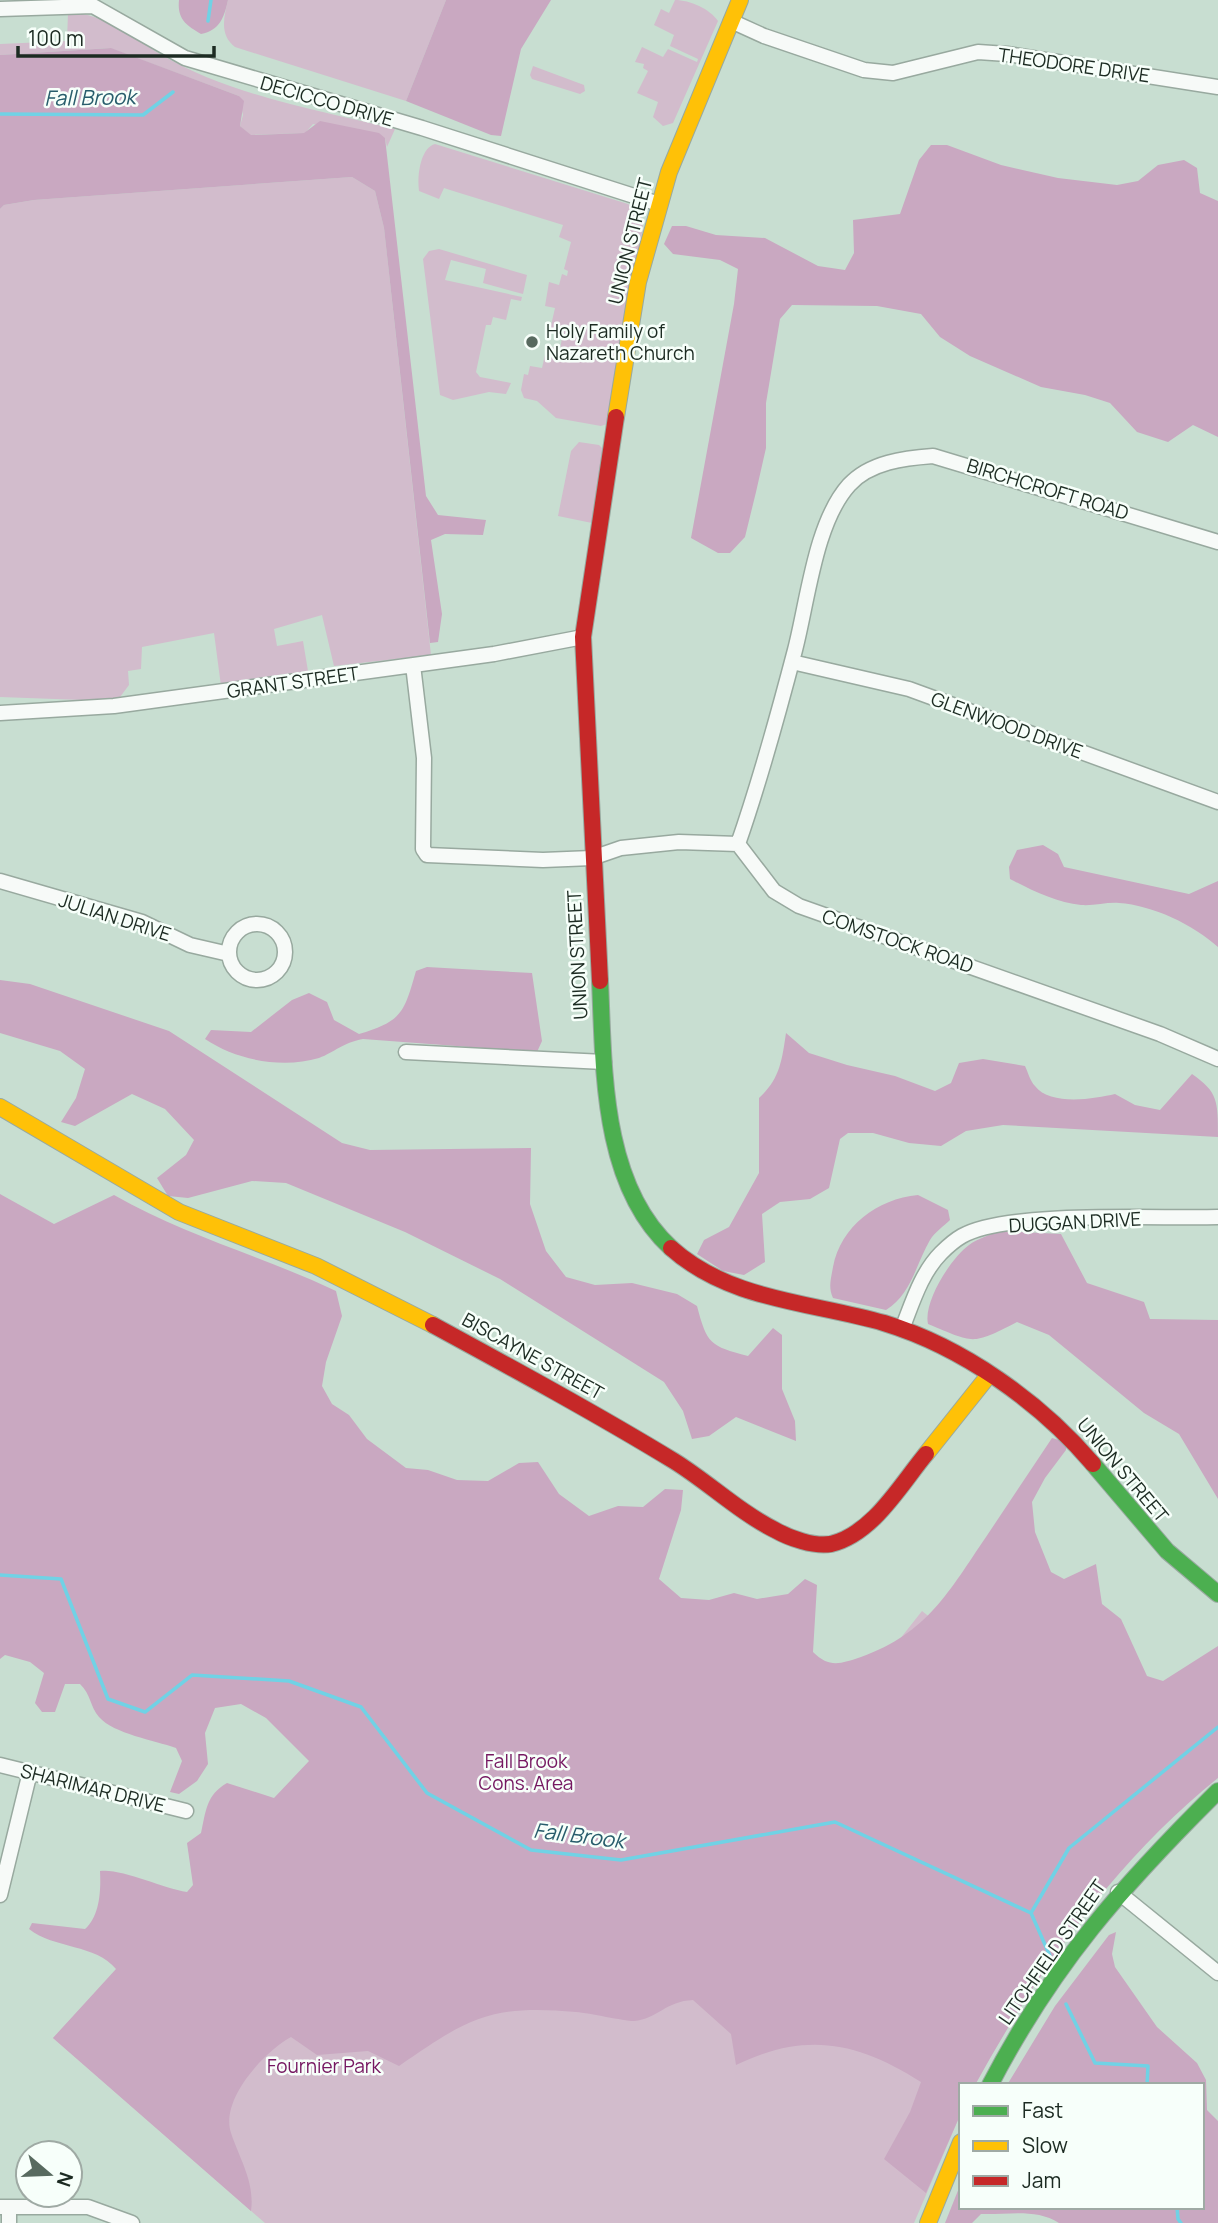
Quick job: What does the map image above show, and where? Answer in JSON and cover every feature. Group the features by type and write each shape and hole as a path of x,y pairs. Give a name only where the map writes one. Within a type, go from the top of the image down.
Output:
{"street":[{"name":"UNION STREET","path":"740,0 691,114 659,204 638,282 594,543 583,637 604,1062 611,1130 627,1187 646,1221 680,1256 704,1272 759,1294 902,1329 989,1375 1060,1427 1147,1532 1218,1594"},
{"name":"DECICCO DRIVE","path":"0,9 93,6 185,58 422,128 659,204"},
{"name":"THEODORE DRIVE","path":"731,21 764,36 864,70 893,73 978,52 1017,55 1218,87"},
{"name":"BIRCHCROFT ROAD","path":"792,662 824,533 834,506 851,483 876,467 904,458 933,456 1218,541"},
{"name":"GRANT STREET","path":"0,713 114,706 413,665 583,637"},
{"name":"GLENWOOD DRIVE","path":"792,662 909,689 1218,802"},
{"path":"413,665 424,758 424,852 432,856 529,860 592,858 621,848 667,843 738,844 792,662"},
{"name":"COMSTOCK ROAD","path":"738,844 774,891 799,906 1147,1029 1218,1059"},
{"name":"JULIAN DRIVE","path":"0,881 142,922 190,945 229,954"},
{"path":"254,924 272,928 279,934 286,952 279,970 272,976 255,980 239,974 229,954 237,932 254,924"},
{"path":"406,1052 604,1062"},
{"name":"BISCAYNE STREET","path":"0,1107 179,1212 316,1266 407,1311 576,1402 677,1463 774,1530 801,1541 830,1544 856,1531 879,1512 989,1375"},
{"name":"DUGGAN DRIVE","path":"902,1329 923,1278 940,1254 972,1233 990,1226 1048,1220 1218,1217"},
{"name":"SHARIMAR DRIVE","path":"0,1765 187,1811"},
{"path":"0,1895 30,1772"},
{"name":"LITCHFIELD STREET","path":"991,2083 1060,1972 1118,1892 1218,1791"},
{"path":"1118,1892 1218,1973"},
{"path":"928,2223 959,2147"},
{"path":"9,2223 5,2207 88,2207 132,2223"}],"green space":[{"path":"179,0 228,0 217,26 201,34 181,17"},
{"path":"228,0 446,0 406,101 235,47 225,31 224,19"},
{"path":"446,0 551,0 521,49 501,136 491,135 406,101"},
{"path":"675,0 699,6 718,21 673,123 663,126 653,117 658,102 637,93 648,71 643,68 644,64 635,62 642,47 663,57 668,49 697,62 698,59 670,46 674,35 654,25 661,9 669,13"},
{"path":"68,13 105,21 187,68 244,91 395,129 387,147 385,138 313,124 305,133 250,135 240,126 243,115 239,96 110,48 0,55 0,44 67,41"},
{"path":"111,48 239,96 244,101 240,126 251,135 304,133 320,121 379,133 385,138 426,496 438,515 486,520 483,535 445,534 431,540 442,614 438,642 430,643 384,228 375,191 352,177 34,200 4,205 0,209 0,55"},
{"path":"533,66 584,85 585,91 580,94 532,79 530,75"},
{"path":"435,144 628,204 641,213 643,228 607,424 601,426 556,418 537,401 524,398 521,390 524,374 528,375 530,366 542,368 547,346 560,349 563,333 550,330 555,308 545,306 549,282 559,285 562,274 567,276 568,271 564,269 571,242 559,237 563,225 444,188 439,199 419,191 419,171 423,157"},
{"path":"931,145 947,145 1001,165 1058,178 1117,185 1138,181 1158,165 1184,160 1197,168 1200,193 1218,201 1218,437 1193,425 1168,442 1137,432 1110,403 1085,395 1041,387 970,356 940,337 921,314 877,306 792,305 780,319 766,403 766,448 745,537 730,553 718,553 691,538 738,269 720,260 673,254 664,244 672,226 686,226 716,235 765,238 818,266 845,270 854,253 853,220 900,214 919,160"},
{"path":"352,177 375,191 384,228 431,655 334,666 322,615 274,629 277,646 303,641 308,671 221,686 214,633 142,647 141,669 128,671 129,685 120,697 110,701 0,697 0,209 4,205 34,200"},
{"path":"439,249 527,275 523,294 483,283 486,269 451,260 445,280 522,297 521,301 511,299 506,320 493,317 491,325 486,325 476,372 480,377 511,383 506,394 489,392 453,400 440,395 423,259 429,251"},
{"path":"579,442 599,445 603,449 592,523 558,516 571,451"},
{"path":"1043,845 1058,854 1064,867 1189,894 1218,881 1218,947 1185,924 1158,912 1119,903 1086,905 1063,902 1010,879 1009,867 1017,850"},
{"path":"427,967 532,973 542,1041 537,1052 363,1039 319,1058 290,1063 245,1057 205,1039 211,1030 251,1032 292,1000 309,993 327,1002 334,1020 359,1034 385,1024 400,1013 416,971"},
{"path":"0,980 30,984 169,1031 342,1143 370,1150 531,1148 530,1204 546,1251 566,1277 595,1285 632,1283 677,1294 697,1306 712,1342 748,1356 773,1328 782,1335 782,1389 795,1421 796,1441 736,1417 709,1436 692,1439 683,1411 664,1382 500,1279 405,1232 286,1183 252,1181 188,1198 168,1196 157,1178 186,1155 194,1140 165,1109 132,1094 75,1126 61,1122 76,1098 85,1069 60,1051 0,1033"},
{"path":"786,1033 809,1053 895,1076 935,1091 951,1083 959,1063 983,1059 1025,1066 1035,1086 1042,1092 1061,1099 1096,1098 1115,1094 1135,1105 1160,1110 1192,1074 1207,1086 1215,1099 1218,1137 1003,1125 966,1131 941,1146 909,1143 873,1133 848,1133 840,1139 829,1188 810,1199 780,1202 762,1214 765,1262 744,1275 723,1271 697,1254 704,1240 729,1227 759,1173 759,1098 776,1076"},
{"name":"Fall Brook Cons. Area","path":"0,1194 54,1224 114,1195 196,1234 336,1291 342,1316 326,1362 322,1386 332,1404 349,1415 367,1439 406,1468 428,1470 457,1480 488,1481 519,1463 538,1462 559,1494 589,1516 618,1506 643,1507 665,1489 683,1490 681,1510 659,1579 681,1598 709,1600 734,1593 757,1599 788,1594 805,1579 817,1585 813,1652 824,1661 835,1663 861,1657 904,1636 920,1623 948,1592 1052,1438 1066,1442 1066,1450 1045,1478 1032,1502 1035,1532 1051,1572 1064,1579 1096,1564 1102,1604 1121,1619 1147,1676 1163,1681 1218,1646 1218,1778 1181,1810 1113,1881 1082,1919 1025,2000 976,2083 959,2083 959,2118 926,2193 884,2159 910,2112 921,2082 875,2058 831,2046 786,2048 761,2054 736,2065 731,2034 693,2000 676,2003 642,2020 634,2021 546,2010 500,2013 462,2026 399,2066 368,2051 317,2055 291,2037 257,2065 238,2092 232,2106 229,2120 231,2133 249,2181 251,2211 53,2038 116,1969 97,1955 50,1940 29,1929 32,1923 85,1929 97,1910 100,1871 119,1872 187,1892 193,1885 187,1843 201,1833 208,1804 215,1793 227,1783 274,1798 309,1761 266,1718 241,1704 215,1708 205,1733 208,1764 197,1781 179,1794 170,1792 182,1761 176,1748 124,1732 106,1723 96,1713 80,1684 65,1684 55,1712 42,1712 35,1703 44,1673 30,1662 5,1655 0,1659"},
{"path":"918,1195 948,1210 950,1220 930,1240 901,1296 886,1310 833,1298 830,1287 837,1252 853,1227 863,1217 889,1202"},
{"path":"999,1231 1061,1234 1087,1283 1144,1302 1150,1319 1218,1320 1218,1499 1179,1434 1144,1413 1049,1335 1017,1322 990,1335 973,1339 928,1324 934,1293 954,1260 972,1243"},
{"path":"512,1544 791,1777 922,1611 1176,1812 1146,1841 1090,1906 1040,1975 976,2083 959,2083 959,2118 914,2223 265,2223 53,2038"},
{"path":"1116,1932 1112,1954 1115,1967 1157,2027 1197,2063 1206,2080 1207,2110 1218,2121 1218,2223 1059,2223 1041,2215 1021,2213 981,2214 972,2223 945,2223 959,2188 959,2209 1204,2209 1204,2083 1008,2083 1055,2006 1109,1935"}],"waterway":[{"name":"Fall Brook","path":"208,21 211,0"},
{"name":"Fall Brook","path":"0,114 143,115 173,92"},
{"name":"Fall Brook","path":"0,1575 61,1579 108,1699 145,1712 192,1675 289,1681 361,1707 427,1793 531,1850 621,1860 835,1822 1031,1913 1050,1956"},
{"path":"1031,1913 1069,1848 1218,1727"},
{"name":"Fall Brook","path":"1066,2004 1095,2063 1148,2066 1147,2083"},
{"name":"Fall Brook","path":"1177,2209 1181,2223"}],"traffic: fast":[{"path":"600,981 606,1087 619,1158 631,1192 648,1222 671,1248"},
{"path":"1093,1464 1167,1551 1218,1594"},
{"path":"991,2083 1039,2001 1092,1928 1151,1860 1218,1791"}],"traffic: slow":[{"path":"616,417 638,282 669,172 740,0"},
{"path":"0,1107 179,1212 316,1266 433,1325"},
{"path":"926,1454 989,1375"},
{"path":"928,2223 959,2147"}],"traffic: jam":[{"path":"600,981 583,637 616,417"},
{"path":"671,1248 694,1266 745,1289 884,1323 943,1346 1024,1398 1049,1419 1093,1464"},
{"path":"433,1325 644,1443 687,1469 762,1523 802,1541 831,1544 860,1530 885,1506 926,1454"}],"place":[{"name":"Holy Family of Nazareth Church","path":"532,342"}],"park label":[{"name":"Fournier Park","path":"324,2066"}]}
